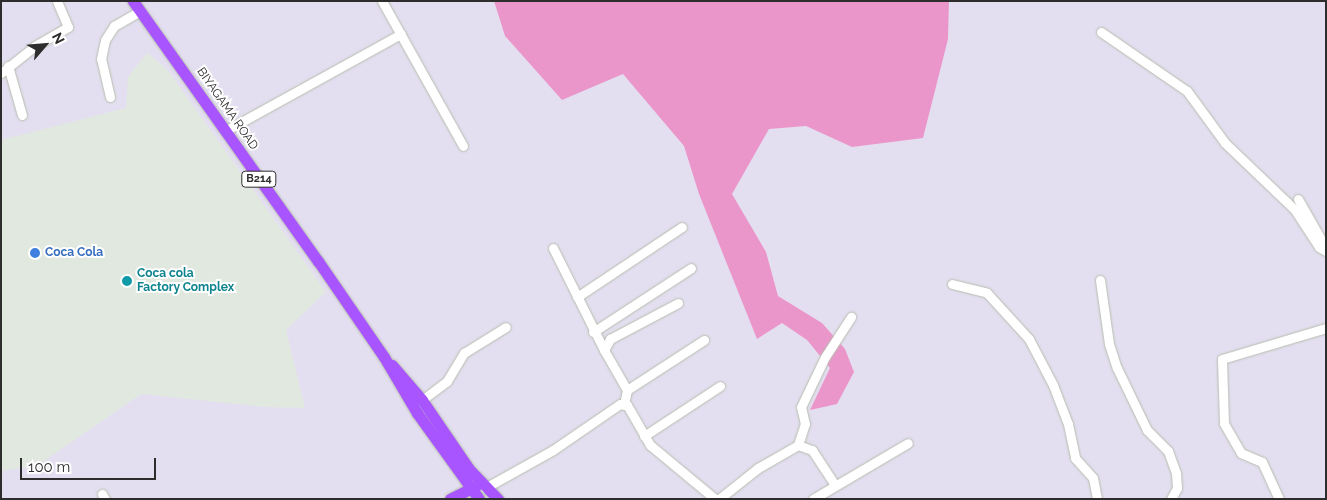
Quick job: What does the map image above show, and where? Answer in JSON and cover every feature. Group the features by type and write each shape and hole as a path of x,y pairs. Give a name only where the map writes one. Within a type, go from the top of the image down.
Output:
{"main road":[{"name":"BIYAGAMA ROAD","path":"137,6 384,357 422,400 488,491"},
{"name":"BIYAGAMA ROAD","path":"384,357 397,384 470,490"},
{"path":"450,499 470,490 488,491"},
{"name":"B214","path":"470,490 478,499"},
{"path":"478,499 488,491"}],"street":[{"path":"22,116 5,70 68,27 57,1"},
{"path":"382,1 463,146"},
{"path":"110,97 101,59 105,40 114,26 137,6"},
{"path":"1101,32 1196,100 1225,143 1295,210 1319,247 1326,250"},
{"path":"225,130 401,34"},
{"path":"1298,199 1326,250"},
{"path":"577,297 682,227"},
{"path":"553,248 593,332 627,390 624,405 644,436 676,469 717,499 758,468 798,445 805,424 801,407 825,357 850,317"},
{"path":"593,332 691,268"},
{"path":"1100,280 1109,344 1117,368 1147,430 1168,451 1176,473 1177,488 1171,499"},
{"path":"952,284 987,293 1029,339 1053,385 1068,424 1074,458 1093,478 1097,499"},
{"path":"604,350 610,340 678,303"},
{"path":"422,400 447,381 464,353 506,327"},
{"path":"1279,499 1262,462 1241,453 1224,423 1222,359 1326,328"},
{"path":"627,390 704,340"},
{"path":"644,436 720,386"},
{"path":"488,491 553,450 616,406 624,405"},
{"path":"814,499 835,484 908,443"},
{"path":"798,445 812,450 835,484"}],"shaded area":[{"path":"494,1 949,1 948,39 923,138 852,147 806,126 769,129 732,194 766,252 778,296 822,323 845,349 854,372 837,404 810,410 830,368 807,340 782,323 757,339 699,194 684,146 623,74 562,100 505,36"},
{"path":"147,53 167,69 326,292 286,330 305,408 265,407 141,394 37,466 1,471 1,140 126,108 128,77"}],"place":[{"name":"Coca Cola","path":"35,253"},
{"name":"Coca cola Factory Complex","path":"127,281"}]}
